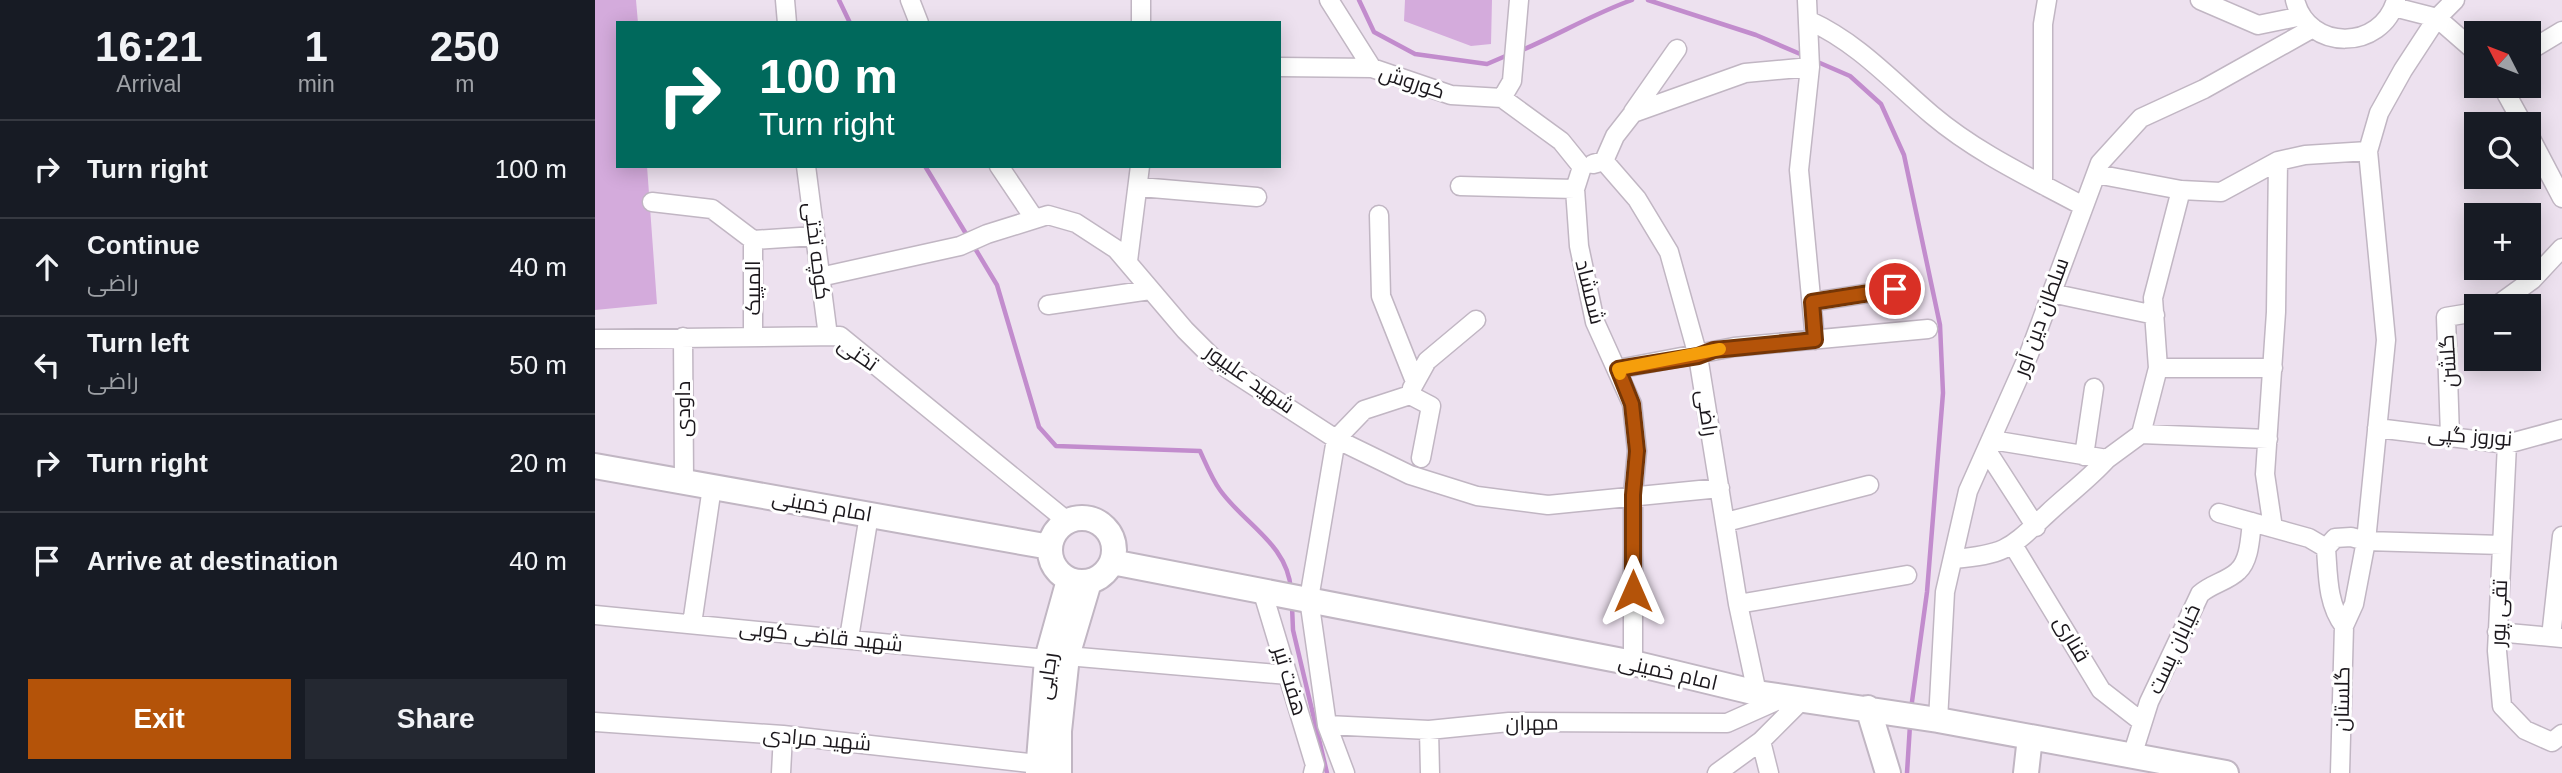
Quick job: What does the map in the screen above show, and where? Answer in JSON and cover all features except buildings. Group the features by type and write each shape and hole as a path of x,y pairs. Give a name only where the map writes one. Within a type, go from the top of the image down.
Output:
{"main road":[{"name":"امام خمینی","path":"595,466 1049,547"},
{"path":"1089,519 1099,523 1113,540 1112,562 1107,572 1079,581 1054,567 1049,547 1058,528 1067,522 1089,519"},
{"name":"امام خمینی","path":"1112,562 1633,663 1757,693 1929,718 2226,773"},
{"name":"رجایی","path":"1052,771 1059,732 1057,658 1079,581"},
{"path":"1879,710 1888,773"},
{"path":"2026,773 2030,737"}],"street":[{"path":"785,0 787,21"},
{"path":"910,0 918,21"},
{"path":"1141,0 1141,21"},
{"path":"1329,0 1372,68"},
{"path":"1518,0 1512,81 1502,98 1561,141 1582,167 1604,161 1615,136 1677,49"},
{"path":"1807,0 1810,66 1799,170 1815,340"},
{"path":"2043,185 2043,24 2047,0"},
{"path":"2200,0 2258,25 2303,15 2335,39 2358,38 2380,26 2395,3 2437,18 2464,42"},
{"path":"2455,0 2437,18 2379,113 2368,151 2386,340 2366,541 2354,604 2344,626 2336,615 2330,592 2326,548 2335,538 2351,537 2366,541 2502,544"},
{"name":"سلطان دین آور","path":"1929,718 1945,592 1968,491 2029,355 2100,163 2141,118 2204,89 2303,15"},
{"path":"1809,20 1834,32 1887,73 1932,116 1994,159 2083,206"},
{"path":"2541,44 2562,31"},
{"path":"1633,113 1745,73 1810,66"},
{"name":"کوروش","path":"1281,68 1372,68 1451,95 1502,98"},
{"path":"2095,174 2181,190 2221,192 2277,160 2305,155 2368,151"},
{"path":"2541,158 2562,198"},
{"path":"2273,528 2266,474 2273,368 2277,160"},
{"name":"راضی","path":"1604,161 1637,200 1669,252 1698,356 1738,604 1757,693"},
{"name":"شمشاد","path":"1582,167 1575,189 1579,246 1595,322 1632,404 1635,427 1637,451 1633,495 1633,663"},
{"name":"کوچه تختی","path":"806,168 828,336"},
{"path":"1000,168 1034,218"},
{"path":"1128,261 1140,187 1140,168"},
{"path":"1460,186 1575,189"},
{"path":"1140,187 1257,197"},
{"path":"2141,434 2158,368 2153,298 2181,190"},
{"path":"652,202 712,209 753,240 815,236"},
{"name":"شهید علیپور","path":"820,276 960,246 987,234 1048,215 1076,223 1128,261 1150,290 1217,362 1336,439 1410,475 1477,496 1548,505 1720,488"},
{"path":"1378,215 1381,296 1412,387 1431,406 1421,458"},
{"name":"المپیک","path":"753,240 753,337"},
{"path":"2512,294 2532,279 2562,248"},
{"path":"1812,302 1895,289"},
{"path":"1048,305 1150,290"},
{"path":"2051,293 2155,315"},
{"name":"گلشن","path":"2450,436 2446,317 2464,314"},
{"path":"1345,773 1327,725 1288,595 1336,439 1364,410 1412,387 1427,361 1476,320"},
{"path":"1618,369 1698,356 1734,347 1928,329"},
{"name":"تختی","path":"595,339 840,336 1067,522"},
{"name":"داودی","path":"683,338 684,481"},
{"path":"2158,368 2273,368"},
{"path":"2084,456 2094,388"},
{"name":"نوروز گپی","path":"2377,428 2507,444 2562,429"},
{"path":"1954,559 1986,556 2013,545 2036,527 2106,459 2141,434 2268,439"},
{"name":"تقی پور","path":"2507,444 2497,632 2502,706 2525,730 2559,742"},
{"path":"1989,446 2106,459"},
{"path":"1989,446 2036,527"},
{"path":"1726,522 1869,485"},
{"path":"692,624 712,486"},
{"path":"2219,513 2309,538 2326,548"},
{"path":"849,638 869,515"},
{"name":"خیابان پست","path":"2132,756 2142,722 2200,594 2209,586 2239,571 2247,553 2252,522"},
{"path":"2497,632 2557,638 2562,536"},
{"name":"قناری","path":"2013,545 2101,690 2142,722"},
{"path":"1738,604 1907,575"},
{"name":"هفت تیر","path":"1288,595 1288,675 1315,765 1313,773"},
{"name":"شهید قاضی کوبی","path":"595,615 1057,658 1288,675"},
{"name":"گلستان","path":"2340,773 2344,626"},
{"path":"1717,773 1761,741 1792,699"},
{"name":"مهران","path":"1327,725 1429,730 1509,722 1727,723 1792,699"},
{"name":"شهید مرادی","path":"595,722 783,735 1052,771"},
{"path":"1429,730 1430,773"},
{"path":"781,773 783,735"},
{"path":"1761,741 1769,773"}],"shaded area":[{"path":"595,0 636,0 638,21 616,21 616,168 647,168 657,304 595,310"},
{"path":"1405,0 1492,0 1491,44 1471,46 1404,21"}],"waterway":[{"path":"839,0 849,21"},
{"path":"1359,0 1374,32 1415,54 1487,64 1508,55"},
{"path":"1520,51 1632,0"},
{"path":"1648,0 1756,35 1805,56"},
{"path":"1813,60 1850,76 1881,104 1904,155 1940,325 1943,393 1927,592 1911,709"},
{"path":"926,168 968,237"},
{"path":"973,245 997,285 1039,427 1056,446 1200,451 1220,490 1274,547 1288,574 1291,590"},
{"path":"1292,606 1293,630 1327,773"},
{"path":"1907,773 1910,725"}],"slow traffic":[{"path":"1620,374 1618,369 1698,356 1720,349"}],"route":[{"path":"1633,591 1633,495 1637,451 1632,404 1618,369 1698,356 1734,347 1815,340 1812,302 1895,289"}]}
